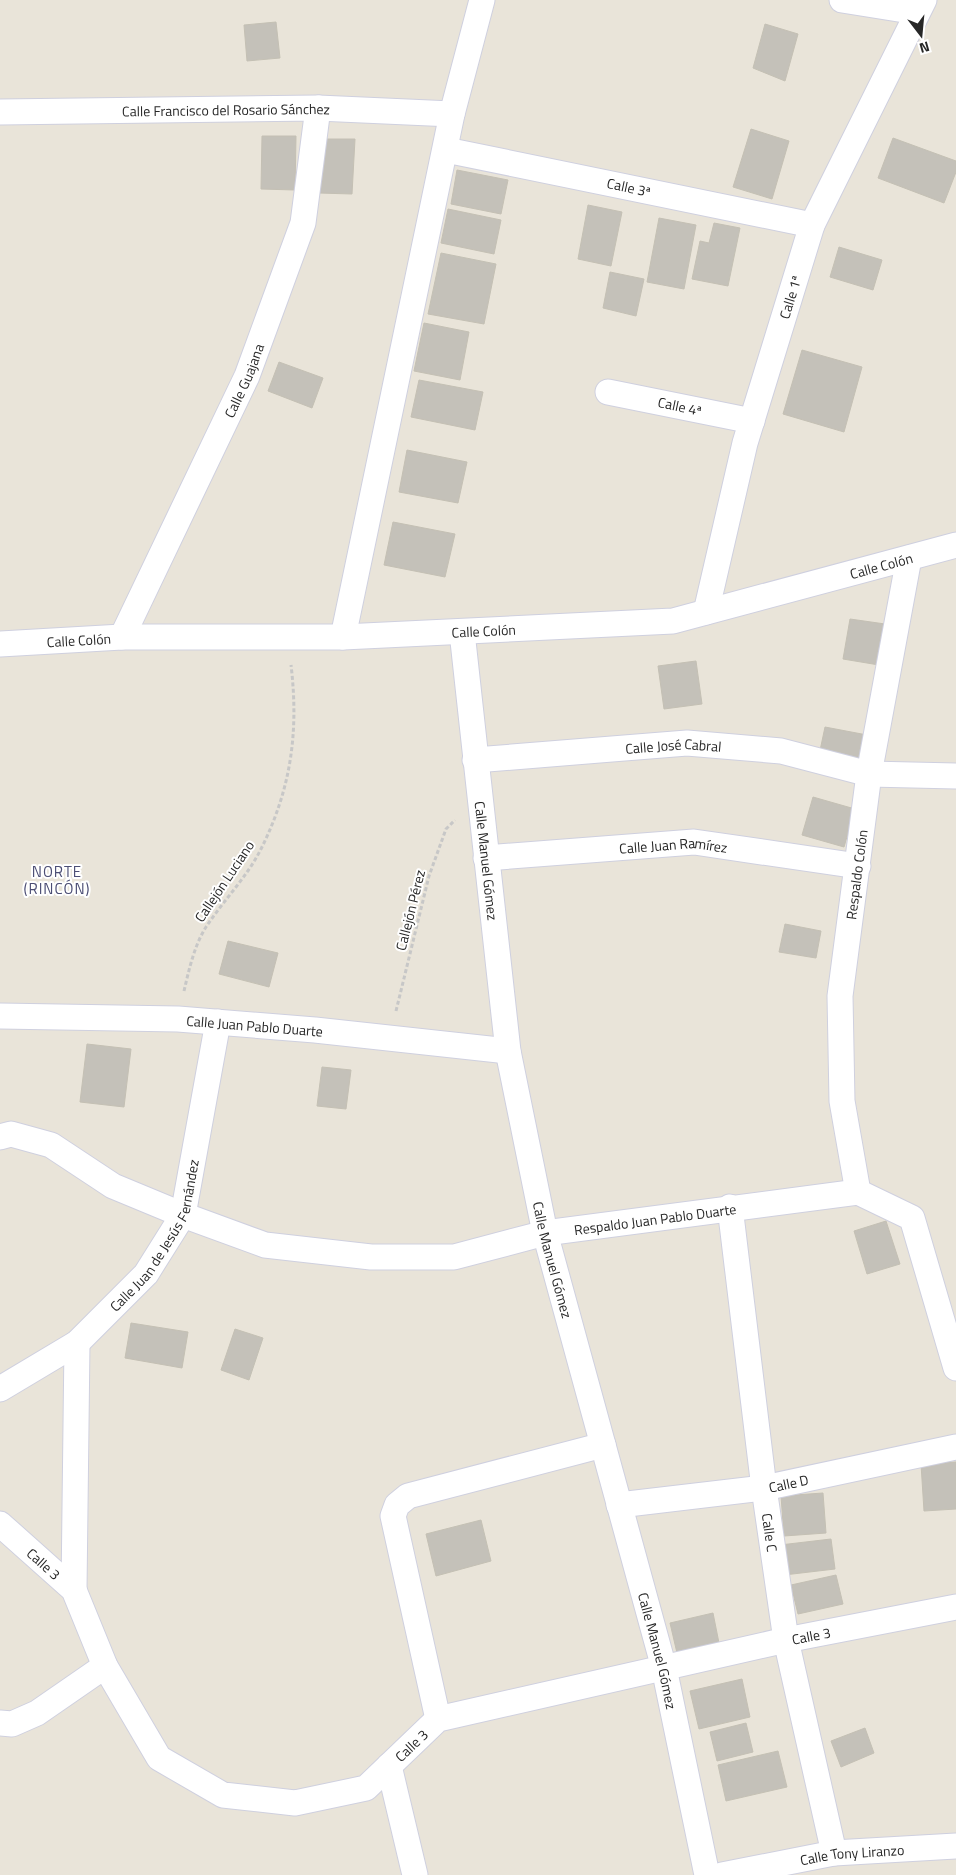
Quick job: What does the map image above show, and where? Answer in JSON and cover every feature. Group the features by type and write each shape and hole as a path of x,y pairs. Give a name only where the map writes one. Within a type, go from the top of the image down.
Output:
{"street":[{"path":"343,637 452,114 482,0"},
{"path":"842,0 921,6"},
{"name":"Calle 1ª","path":"706,612 752,421 812,225 921,6"},
{"name":"Calle Francisco del Rosario Sánchez","path":"0,112 318,108 452,114"},
{"name":"Calle Guajana","path":"122,637 247,376 303,223 318,108"},
{"name":"Calle 3ª","path":"446,150 812,225"},
{"name":"Calle 4ª","path":"608,392 752,421"},
{"name":"Calle Colón","path":"0,644 122,637 343,637 673,621 956,546"},
{"name":"Respaldo Colón","path":"858,1192 842,1101 840,996 869,774 909,558"},
{"name":"Calle Manuel Gómez","path":"462,632 480,810 508,1051 545,1233 664,1668 707,1875"},
{"name":"Calle José Cabral","path":"476,760 687,743 781,751 869,774 956,776"},
{"name":"Calle Juan Ramírez","path":"486,858 694,842 858,866"},
{"name":"Calle Juan Pablo Duarte","path":"0,1016 178,1019 390,1038 508,1051"},
{"name":"Calle Juan de Jesús Fernández","path":"0,1389 77,1343 146,1274 183,1215 218,1022"},
{"name":"Respaldo Juan Pablo Duarte","path":"0,1137 11,1134 51,1145 113,1186 183,1215 265,1245 371,1257 454,1257 545,1233 730,1207 858,1192"},
{"path":"858,1192 912,1218 956,1368"},
{"name":"Calle C","path":"730,1207 764,1488 786,1640 834,1853"},
{"path":"74,1590 77,1343"},
{"path":"438,1719 393,1516 397,1505 408,1496 603,1445"},
{"name":"Calle D","path":"619,1505 764,1488 956,1447"},
{"name":"Calle 3","path":"0,1524 74,1590 105,1666 159,1758 223,1795 295,1803 366,1788 438,1719 786,1640 956,1607"},
{"path":"0,1722 12,1724 37,1713 105,1666"},
{"path":"389,1766 414,1875"},
{"name":"Calle Tony Liranzo","path":"722,1875 834,1853 956,1846"}],"path":[{"name":"Callejón Luciano","path":"178,1019 191,961 205,928 261,850 288,781 292,754 293,695 292,674 286,637"},
{"name":"Callejón Pérez","path":"390,1038 429,876 446,829 461,813 480,810"}],"building":[{"path":"276,22 280,58 247,61 244,25"},
{"path":"765,24 798,34 785,81 753,68"},
{"path":"751,129 789,141 772,199 733,187"},
{"path":"262,136 296,136 295,190 261,189"},
{"path":"893,138 956,161 956,172 944,203 878,178"},
{"path":"321,139 355,139 352,194 319,193"},
{"path":"457,170 508,180 501,214 451,204"},
{"path":"588,205 622,212 611,266 578,259"},
{"path":"448,209 501,220 494,254 441,243"},
{"path":"659,218 696,225 684,289 647,282"},
{"path":"714,223 740,228 728,286 692,279 700,241 709,243"},
{"path":"839,247 882,260 873,290 830,277"},
{"path":"441,253 496,264 484,324 428,314"},
{"path":"610,272 644,279 636,316 603,308"},
{"path":"424,323 469,332 460,380 414,371"},
{"path":"802,350 862,367 844,432 783,414"},
{"path":"279,362 323,378 312,408 268,391"},
{"path":"419,380 483,392 475,430 411,417"},
{"path":"407,450 467,462 458,503 399,492"},
{"path":"393,522 455,534 445,577 384,565"},
{"path":"850,619 885,624 879,665 843,659"},
{"path":"696,661 702,704 664,709 658,666"},
{"path":"825,727 867,735 861,768 818,760"},
{"path":"813,797 855,809 844,847 802,835"},
{"path":"785,924 821,931 816,958 779,952"},
{"path":"228,941 278,953 269,987 219,974"},
{"path":"87,1044 131,1049 124,1107 80,1102"},
{"path":"322,1067 351,1070 346,1109 317,1106"},
{"path":"886,1221 900,1264 867,1274 854,1231"},
{"path":"131,1323 188,1332 182,1368 125,1358"},
{"path":"235,1329 263,1338 249,1380 221,1370"},
{"path":"956,1462 956,1509 924,1511 921,1464"},
{"path":"823,1493 826,1533 784,1536 781,1496"},
{"path":"481,1520 491,1561 436,1576 426,1534"},
{"path":"831,1539 835,1569 784,1575 780,1545"},
{"path":"836,1575 843,1604 798,1614 791,1585"},
{"path":"713,1613 719,1643 677,1653 670,1623"},
{"path":"742,1679 750,1717 699,1729 690,1691"},
{"path":"746,1723 753,1752 717,1761 710,1732"},
{"path":"865,1728 874,1753 841,1767 831,1741"},
{"path":"778,1751 787,1787 726,1801 718,1765"}],"district":[{"name":"NORTE (RINCÓN)","path":"57,880"}]}
